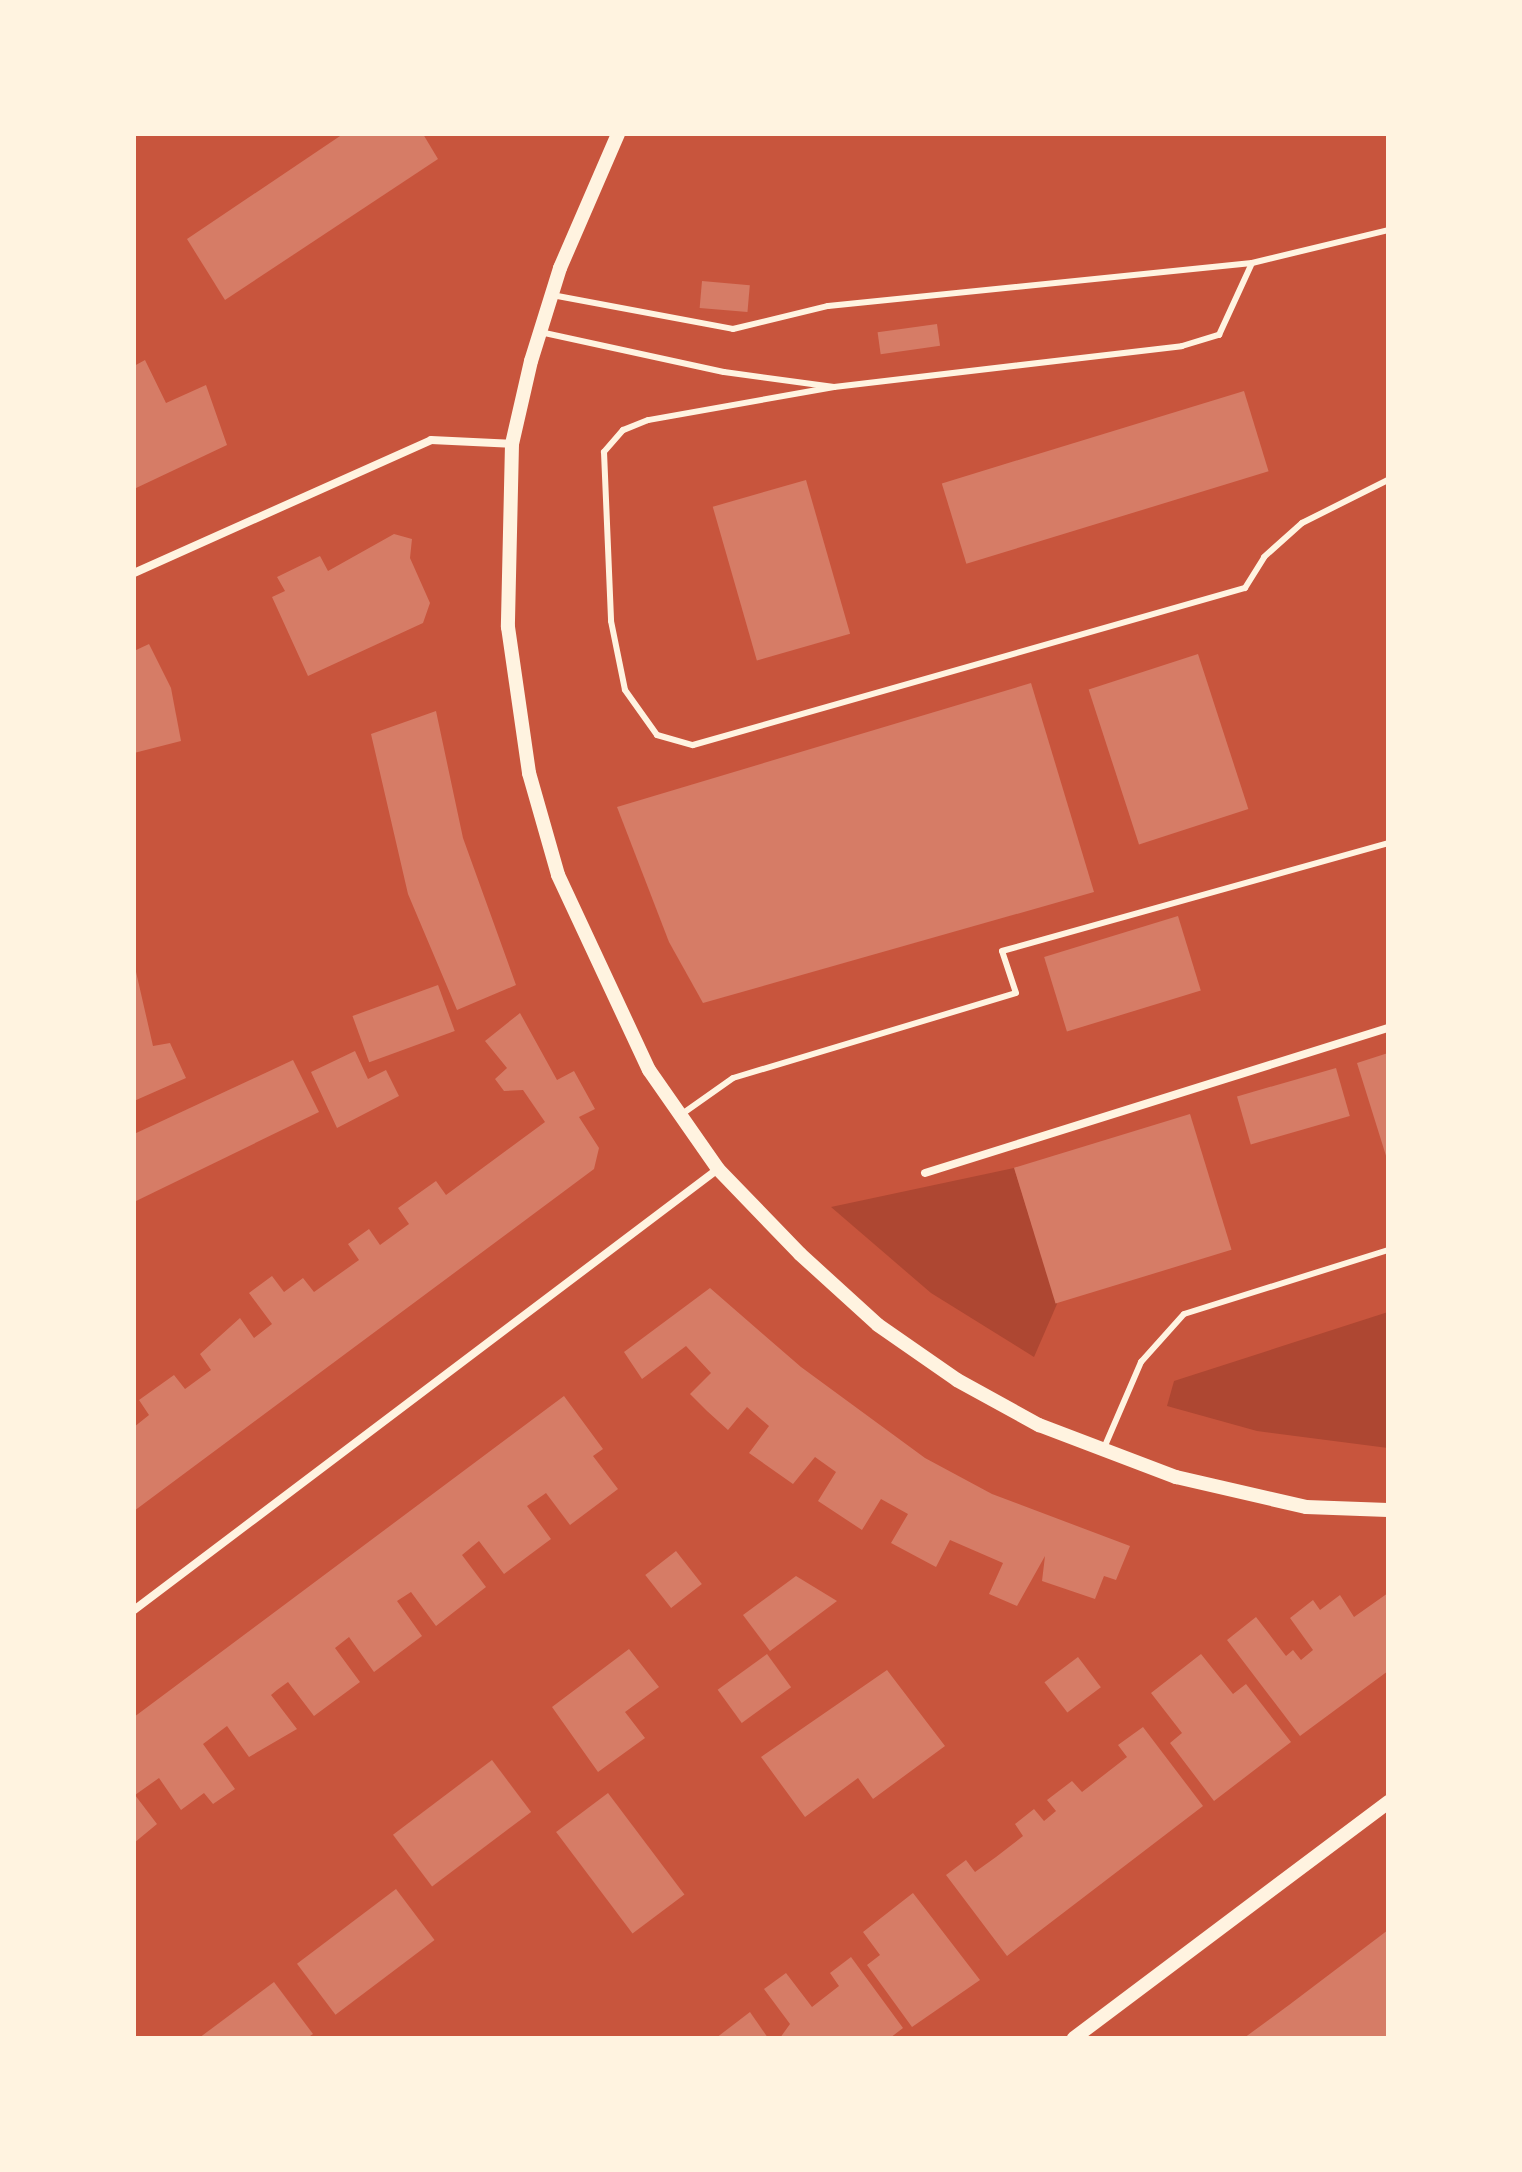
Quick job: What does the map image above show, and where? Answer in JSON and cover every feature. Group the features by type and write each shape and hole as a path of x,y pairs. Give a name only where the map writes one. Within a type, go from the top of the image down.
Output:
{"street":[{"path":"618,134 552,295 512,444 508,627 529,773 558,875 597,971 679,1116 718,1169 838,1290 917,1355 1039,1425 1103,1451 1263,1499 1388,1510"},
{"path":"134,573 431,440 512,444"},
{"path":"925,1173 1388,1028"},
{"path":"134,1610 718,1169"},
{"path":"1074,2038 1388,1802"}],"lane":[{"path":"552,295 733,329 828,306 1252,263 1388,230"},
{"path":"1252,263 1219,335 1182,346 834,387 648,420 623,430 604,452 611,621 625,690 657,735 693,745 1245,588 1264,557 1302,523 1388,480"},
{"path":"540,332 724,372 834,387"},
{"path":"679,1116 733,1078 1016,993 1002,951 1388,843"},
{"path":"1103,1451 1141,1362 1184,1314 1388,1250"}],"shaded area":[{"path":"1014,1168 1057,1304 1034,1357 931,1293 831,1207"},
{"path":"1388,1312 1388,1448 1257,1431 1167,1406 1174,1381"}],"building":[{"path":"343,134 423,134 438,159 225,300 187,239"},
{"path":"702,281 750,285 747,312 700,308"},
{"path":"937,324 940,346 881,354 878,332"},
{"path":"145,360 166,403 206,385 227,445 134,489 134,366"},
{"path":"1244,391 1269,471 966,564 942,483"},
{"path":"806,480 850,634 757,661 713,507"},
{"path":"394,534 412,539 410,558 430,603 423,623 308,676 272,597 285,591 277,577 320,556 328,571"},
{"path":"149,644 171,688 181,741 134,753 134,651"},
{"path":"1198,654 1248,809 1139,845 1089,690"},
{"path":"1031,683 1094,892 703,1003 669,942 617,807"},
{"path":"436,711 463,838 516,985 457,1010 408,894 371,734"},
{"path":"1178,916 1201,991 1067,1032 1044,957"},
{"path":"134,963 153,1046 170,1043 186,1078 134,1101"},
{"path":"438,985 455,1031 369,1062 352,1016"},
{"path":"520,1013 557,1080 574,1071 595,1109 579,1117 599,1148 594,1169 134,1511 134,1427 149,1415 139,1400 174,1375 185,1389 211,1370 200,1354 240,1318 254,1338 272,1324 249,1293 272,1276 284,1292 303,1278 314,1292 359,1260 348,1244 369,1229 380,1245 409,1224 398,1208 436,1181 446,1195 545,1122 523,1090 504,1091 495,1079 507,1068 485,1041"},
{"path":"355,1051 368,1079 386,1070 399,1096 337,1128 311,1072"},
{"path":"1388,1053 1388,1159 1387,1159 1357,1063"},
{"path":"293,1060 319,1112 134,1202 134,1134"},
{"path":"1336,1068 1350,1116 1251,1144 1237,1096"},
{"path":"1190,1114 1232,1250 1056,1304 1014,1168"},
{"path":"710,1288 801,1367 925,1458 992,1494 1130,1546 1116,1580 1104,1576 1095,1599 1042,1581 1045,1556 1017,1606 989,1594 1003,1563 950,1540 936,1567 891,1543 908,1514 881,1499 862,1530 818,1501 836,1472 815,1457 793,1484 749,1453 769,1426 747,1407 728,1430 707,1411 690,1394 711,1373 686,1346 642,1379 624,1352"},
{"path":"564,1396 603,1449 593,1456 618,1489 570,1525 546,1493 527,1506 551,1539 504,1574 479,1541 462,1555 486,1587 436,1626 411,1592 397,1601 422,1636 374,1672 349,1637 335,1648 360,1682 314,1716 288,1682 271,1695 297,1729 249,1757 227,1726 203,1744 235,1789 213,1804 204,1793 181,1810 159,1778 135,1795 157,1824 134,1843 134,1717"},
{"path":"676,1551 702,1584 671,1608 645,1575"},
{"path":"796,1576 837,1601 770,1651 743,1615"},
{"path":"1388,1593 1388,1671 1300,1736 1227,1640 1256,1617 1286,1656 1293,1650 1301,1660 1313,1650 1290,1618 1313,1600 1320,1610 1340,1595 1354,1617"},
{"path":"629,1649 659,1687 625,1712 645,1738 598,1772 552,1707"},
{"path":"767,1654 791,1687 742,1723 718,1690"},
{"path":"1201,1654 1233,1694 1246,1684 1291,1742 1214,1801 1170,1743 1182,1733 1151,1693"},
{"path":"1078,1657 1101,1687 1067,1713 1044,1682"},
{"path":"887,1670 945,1746 873,1799 858,1778 805,1817 761,1757"},
{"path":"1143,1727 1203,1806 1007,1956 946,1875 966,1860 975,1872 996,1857 1023,1836 1015,1824 1034,1809 1044,1821 1056,1811 1047,1800 1072,1781 1082,1792 1127,1757 1118,1745"},
{"path":"492,1760 531,1812 432,1887 393,1835"},
{"path":"608,1793 684,1894 633,1934 556,1832"},
{"path":"396,1889 435,1940 335,2015 297,1964"},
{"path":"913,1893 980,1980 912,2027 867,1965 880,1955 863,1932"},
{"path":"1388,1930 1388,2038 1244,2038 1289,2005"},
{"path":"851,1957 903,2028 890,2038 780,2038 790,2024 764,1989 786,1973 812,2007 839,1986 830,1973"},
{"path":"274,1982 313,2034 307,2038 199,2038"},
{"path":"750,2012 768,2038 716,2038"}]}
